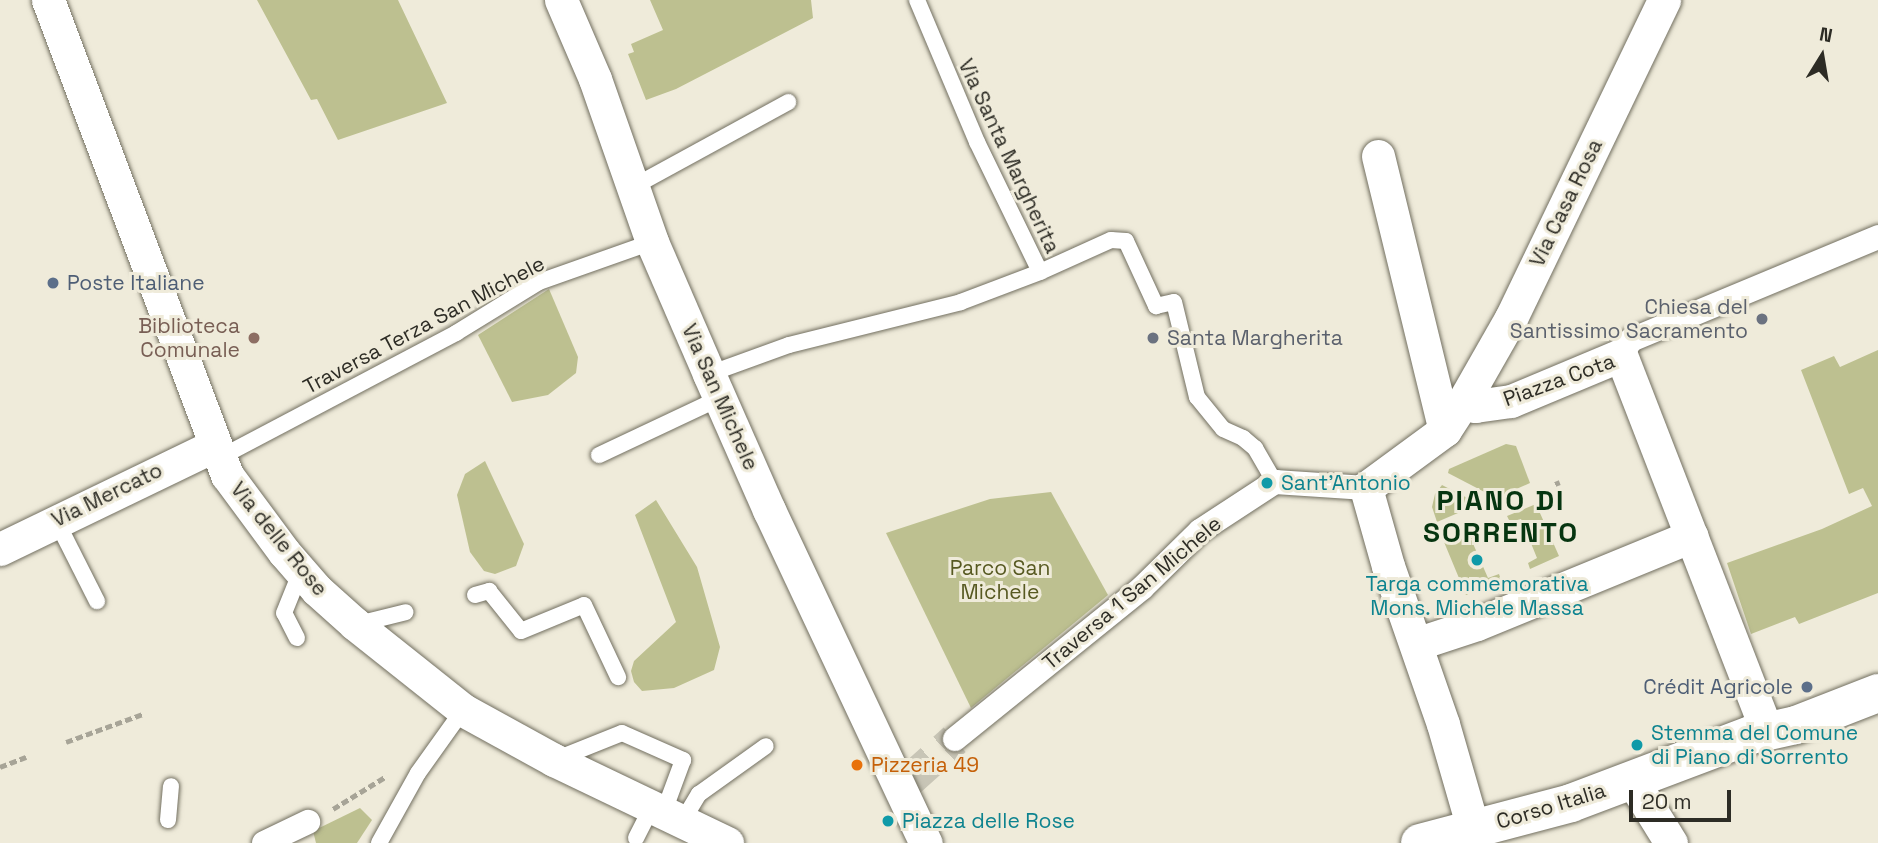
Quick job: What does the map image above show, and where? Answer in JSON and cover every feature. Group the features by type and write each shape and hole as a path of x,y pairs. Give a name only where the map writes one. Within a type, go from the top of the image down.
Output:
{"main road":[{"name":"Corso Italia","path":"1420,843 1538,813 1767,731 1796,725 1878,693"}],"street":[{"name":"Via delle Rose","path":"48,0 227,475 301,571 317,590 355,624 463,710 554,760 727,843"},
{"name":"Via San Michele","path":"561,0 595,79 652,242 769,510 926,843"},
{"name":"Via Casa Rosa","path":"1463,402 1511,318 1664,0"},
{"path":"1378,156 1445,430"},
{"path":"1621,355 1631,340 1878,237"},
{"name":"Piazza Cota","path":"1463,402 1475,406 1511,401 1621,355 1767,731"},
{"path":"1275,482 1366,488 1445,430 1463,402"},
{"name":"Via Mercato","path":"0,549 56,520 218,451"},
{"name":"Traversa 1 San Michele","path":"955,739 1142,588 1200,531 1275,482"},
{"path":"1366,488 1388,566 1416,644 1474,828"},
{"path":"1416,644 1476,624 1692,536"},
{"path":"1632,780 1671,843"},
{"path":"264,843 309,822"}],"lane":[{"name":"Via Santa Margherita","path":"917,0 951,84 1040,272 1111,240 1126,241 1156,306 1174,302 1197,397 1223,429 1243,438 1255,448 1275,482"},
{"path":"633,187 788,102"},
{"name":"Traversa Terza San Michele","path":"218,451 456,333 539,282 652,242"},
{"path":"599,455 789,345 961,302 1040,272"},
{"path":"56,520 97,601"},
{"path":"297,638 284,613 301,571"},
{"path":"475,594 489,592 521,631 584,605 618,677"},
{"path":"355,624 406,612"},
{"path":"380,843 418,773 463,710"},
{"path":"554,760 622,733 683,760 665,815"},
{"path":"636,838 766,746"},
{"path":"168,820 172,786"}],"path":[{"path":"66,742 143,714"},
{"path":"0,767 26,757"}],"green space":[{"path":"257,0 398,0 447,103 338,140 317,99 311,100"},
{"path":"650,0 811,0 813,18 676,89 646,100 628,54 634,52 631,44 663,30"},
{"path":"549,289 578,357 576,373 548,395 512,402 478,335"},
{"path":"1878,350 1878,593 1799,624 1795,617 1751,634 1727,563 1822,529 1872,506 1863,488 1849,494 1801,370 1834,356 1840,367"},
{"path":"1506,444 1516,446 1530,483 1496,498 1448,473 1449,469"},
{"path":"485,461 524,544 516,566 495,574 484,571 470,552 457,495 465,474"},
{"path":"1442,485 1479,504 1437,522 1432,507 1435,494"},
{"name":"Parco San Michele","path":"1051,492 1108,595 971,708 886,533 990,499"},
{"path":"656,500 697,567 720,647 714,670 674,688 642,691 634,682 631,671 634,661 676,622 635,515"},
{"path":"1536,504 1559,556 1530,569 1528,563 1537,558 1521,519 1510,522 1507,516"},
{"path":"1478,528 1481,533 1471,539 1488,578 1499,574 1501,580 1466,595 1444,542"},
{"path":"360,808 372,820 357,843 316,843 313,831"}],"tunnel":[{"path":"907,782 955,739"}],"place":[{"name":"Poste Italiane","path":"53,283"},
{"name":"Chiesa del Santissimo Sacramento","path":"1762,319"},
{"name":"Biblioteca Comunale","path":"254,338"},
{"name":"Santa Margherita","path":"1153,338"},
{"name":"Sant'Antonio","path":"1267,483"},
{"name":"Targa commemorativa Mons. Michele Massa","path":"1477,560"},
{"name":"Crédit Agricole","path":"1807,687"},
{"name":"Stemma del Comune di Piano di Sorrento","path":"1637,745"},
{"name":"Pizzeria 49","path":"857,765"},
{"name":"Piazza delle Rose","path":"888,821"}],"district":[{"name":"PIANO DI SORRENTO","path":"1501,516"}]}
